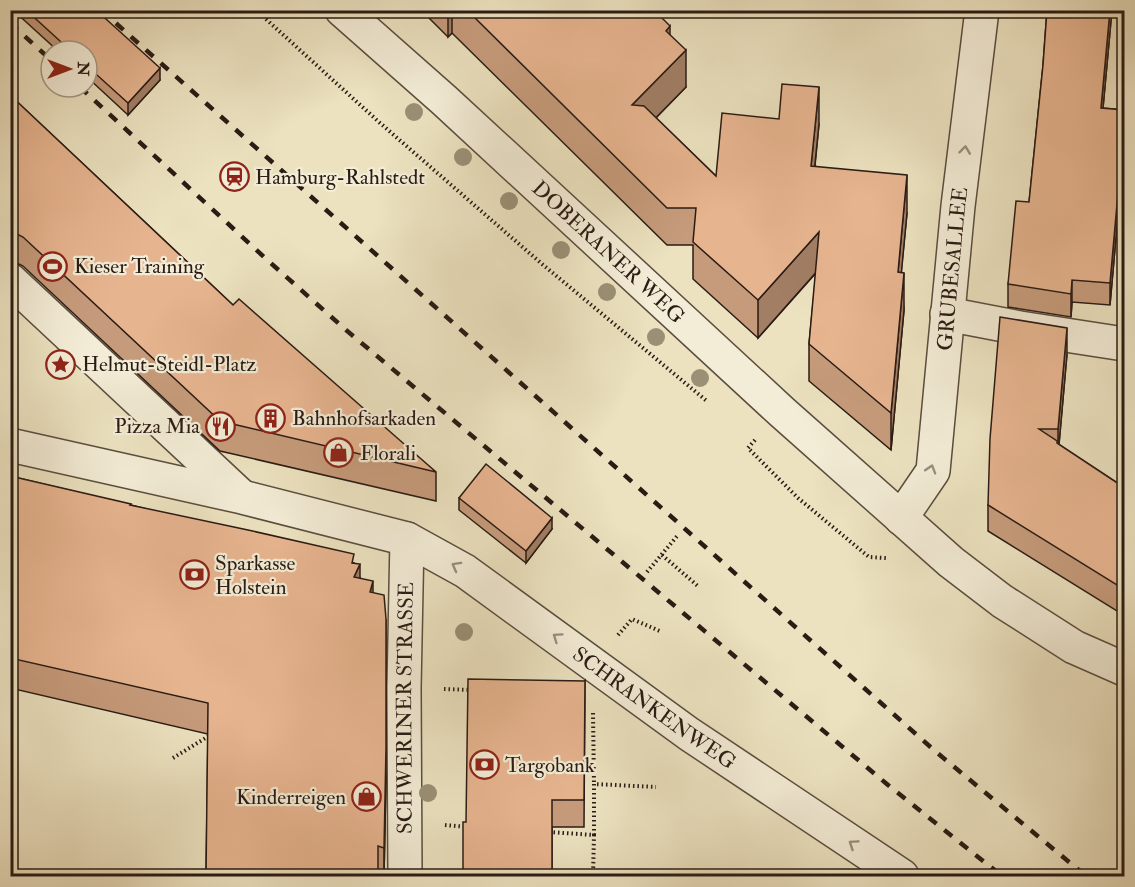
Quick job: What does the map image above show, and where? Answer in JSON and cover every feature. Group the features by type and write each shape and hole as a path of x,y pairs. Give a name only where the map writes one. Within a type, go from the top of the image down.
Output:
{"street":[{"name":"DOBERANER WEG","path":"342,10 444,100 774,404 951,561 1002,601 1074,647 1125,669"},
{"name":"GRUBESALLEE","path":"901,518 933,471 958,206 982,10"},
{"path":"10,280 242,497"},
{"path":"948,314 1125,344"},
{"name":"SCHRANKENWEG","path":"10,445 242,497 407,539 465,571 689,734 902,876"},
{"name":"SCHWERINER STRASSE","path":"405,876 404,688 407,539"}],"path":[{"path":"256,10 515,241 716,408"},
{"path":"757,438 748,448 798,498 869,557 889,559"},
{"path":"647,572 678,535"},
{"path":"662,555 699,587"},
{"path":"632,619 662,632"},
{"path":"404,688 472,690"},
{"path":"593,706 593,876"},
{"path":"173,758 212,734"},
{"path":"594,784 656,787"},
{"path":"405,823 476,827"},
{"path":"546,832 594,835"}],"building":[{"path":"26,10 96,10 160,68 128,103 99,77 99,39 58,39"},
{"path":"467,10 654,10 670,26 666,31 686,50 632,105 644,106 716,176 722,113 779,119 782,84 819,87 811,166 907,175 898,272 904,273 891,413 809,344 819,232 758,300 693,242 696,208 667,208"},
{"path":"1047,10 1110,10 1101,108 1125,110 1125,170 1120,170 1110,283 1072,280 1071,294 1008,284 1016,201 1029,202"},
{"path":"10,95 233,305 239,299 436,472 220,421 23,237 10,232"},
{"path":"1000,317 1067,328 1058,429 1039,429 1125,488 1125,590 988,505 990,439"},
{"path":"486,464 552,518 526,551 459,498"},
{"path":"10,476 354,554 352,563 360,564 354,577 373,581 370,592 384,595 386,619 384,848 378,846 378,876 206,876 208,703 10,658"},
{"path":"468,679 585,681 584,800 552,800 552,870 531,870 531,876 463,876"}],"railway":[{"path":"101,10 935,751 1086,876"},
{"path":"10,23 39,49"},
{"path":"93,99 346,330 888,785 1002,876"}],"place":[{"name":"Hamburg-Rahlstedt","path":"234,177"},
{"name":"Kieser Training","path":"53,266"},
{"name":"Helmut-Steidl-Platz","path":"61,364"},
{"name":"Bahnhofsarkaden","path":"271,418"},
{"name":"Pizza Mia","path":"221,426"},
{"name":"Florali","path":"339,453"},
{"name":"Sparkasse Holstein","path":"194,575"},
{"name":"Targobank","path":"484,765"},
{"name":"Kinderreigen","path":"367,797"}]}
